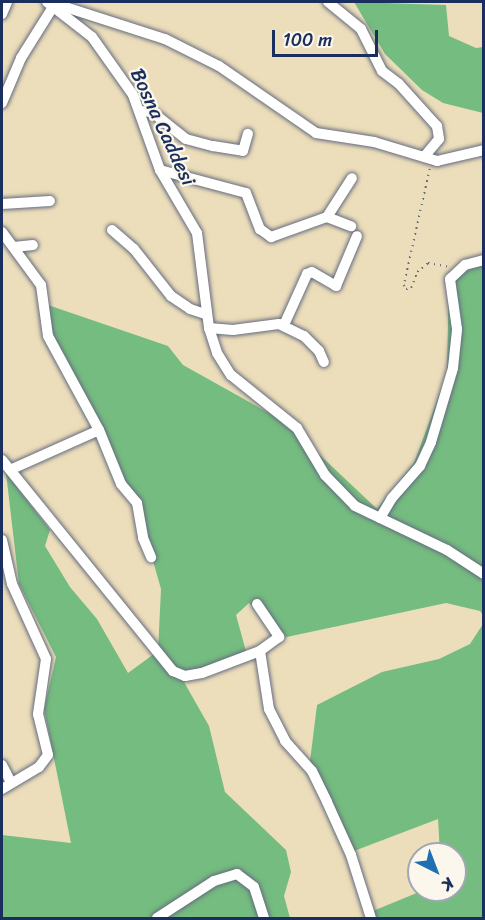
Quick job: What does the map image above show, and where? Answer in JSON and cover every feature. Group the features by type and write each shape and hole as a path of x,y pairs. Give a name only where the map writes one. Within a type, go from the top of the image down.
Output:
{"street":[{"path":"2,14 7,2"},
{"path":"2,103 21,58 52,2 165,39 219,66 316,133 374,142 437,161 483,150"},
{"name":"Bosna Caddesi","path":"52,2 102,49 140,111 160,170 197,233 205,314 217,353 231,375 297,428 339,492 380,518 455,554 483,574"},
{"path":"328,2 361,30 382,71 399,84 437,126 439,139 427,158"},
{"path":"140,111 152,112 186,139 213,146 243,151 248,134"},
{"path":"160,170 246,193 260,230 271,237 327,217 352,178"},
{"path":"2,204 50,201"},
{"path":"284,325 307,274 312,272 336,285 354,231 327,217"},
{"path":"112,230 134,249 171,296 190,309 205,314"},
{"path":"2,232 41,285 48,336 99,430 121,484 137,503 143,538 151,557"},
{"path":"14,247 33,245"},
{"path":"380,518 392,498 420,466 434,432 453,368 457,330 450,279 465,266 483,260"},
{"path":"209,328 233,330 284,325 315,346 324,362"},
{"path":"12,470 99,430"},
{"path":"2,460 174,671 185,676 202,673 260,651 279,637 257,604"},
{"path":"2,540 12,584 46,659 38,714 48,755 39,767 2,789"},
{"path":"260,651 269,709 285,741 312,771 351,855 371,918"},
{"path":"2,765 11,783"},
{"path":"157,918 214,881 237,874 254,887 264,918"}],"path":[{"path":"427,158 430,174 404,285 406,289 411,288 417,272 428,263 440,262 454,268"}],"green space":[{"path":"354,2 446,5 449,36 476,48 483,47 483,113 443,103 422,90 385,54"},
{"path":"483,258 483,615 480,611 446,603 282,638 249,603 236,615 247,655 184,682 209,726 225,792 286,850 291,872 284,896 290,918 2,918 2,835 71,843 44,709 56,657 19,584 6,473 50,530 45,546 70,587 97,619 128,673 158,651 161,589 139,512 51,338 45,304 168,346 183,365 285,422 377,509 414,463 447,374 449,272"},
{"path":"483,624 483,918 371,918 368,913 407,897 407,902 467,902 467,842 439,842 438,819 354,851 309,769 317,705 382,672 439,659 470,644"}]}
